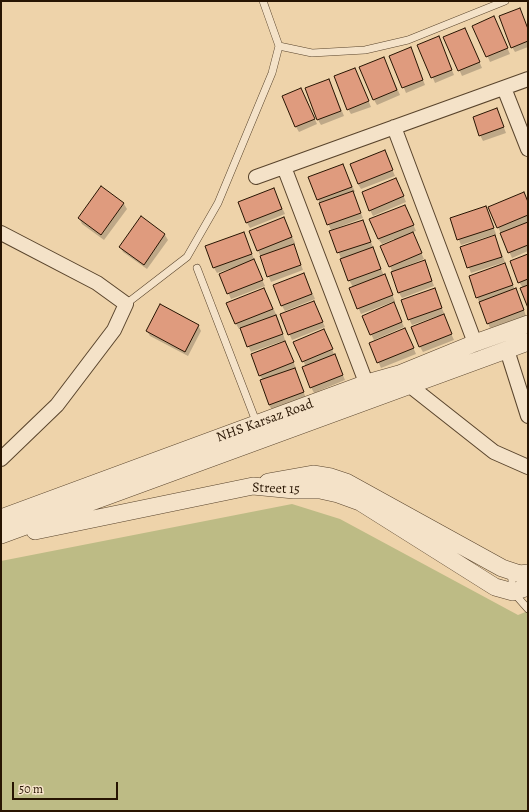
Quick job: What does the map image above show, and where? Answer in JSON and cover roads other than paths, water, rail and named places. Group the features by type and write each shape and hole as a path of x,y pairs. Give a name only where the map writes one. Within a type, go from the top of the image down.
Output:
{"street":[{"path":"256,177 528,79"},
{"path":"504,88 528,149"},
{"path":"394,128 481,340 500,352 528,416"},
{"path":"284,167 370,391"},
{"path":"1,233 97,283 126,304 114,330 57,405 1,459"},
{"name":"NHS Karsaz Road","path":"1,518 122,481 370,391 399,374 481,340 528,324"},
{"name":"NHS Karsaz Road","path":"1,536 122,481 257,424 370,391 409,385 528,342"},
{"path":"409,385 494,452 528,468"},
{"path":"252,486 296,476 313,474 331,477 346,482 502,568 520,574 528,573"},
{"name":"Street 15","path":"1,536 252,486 294,490 320,490 338,494 360,502 495,587 521,589"}],"lane":[{"path":"126,304 187,257 218,202 272,73 279,46 264,1"},
{"path":"279,46 312,53 365,50 408,40 506,1"},
{"path":"197,268 257,424"},
{"path":"511,571 521,589 528,609"}]}
